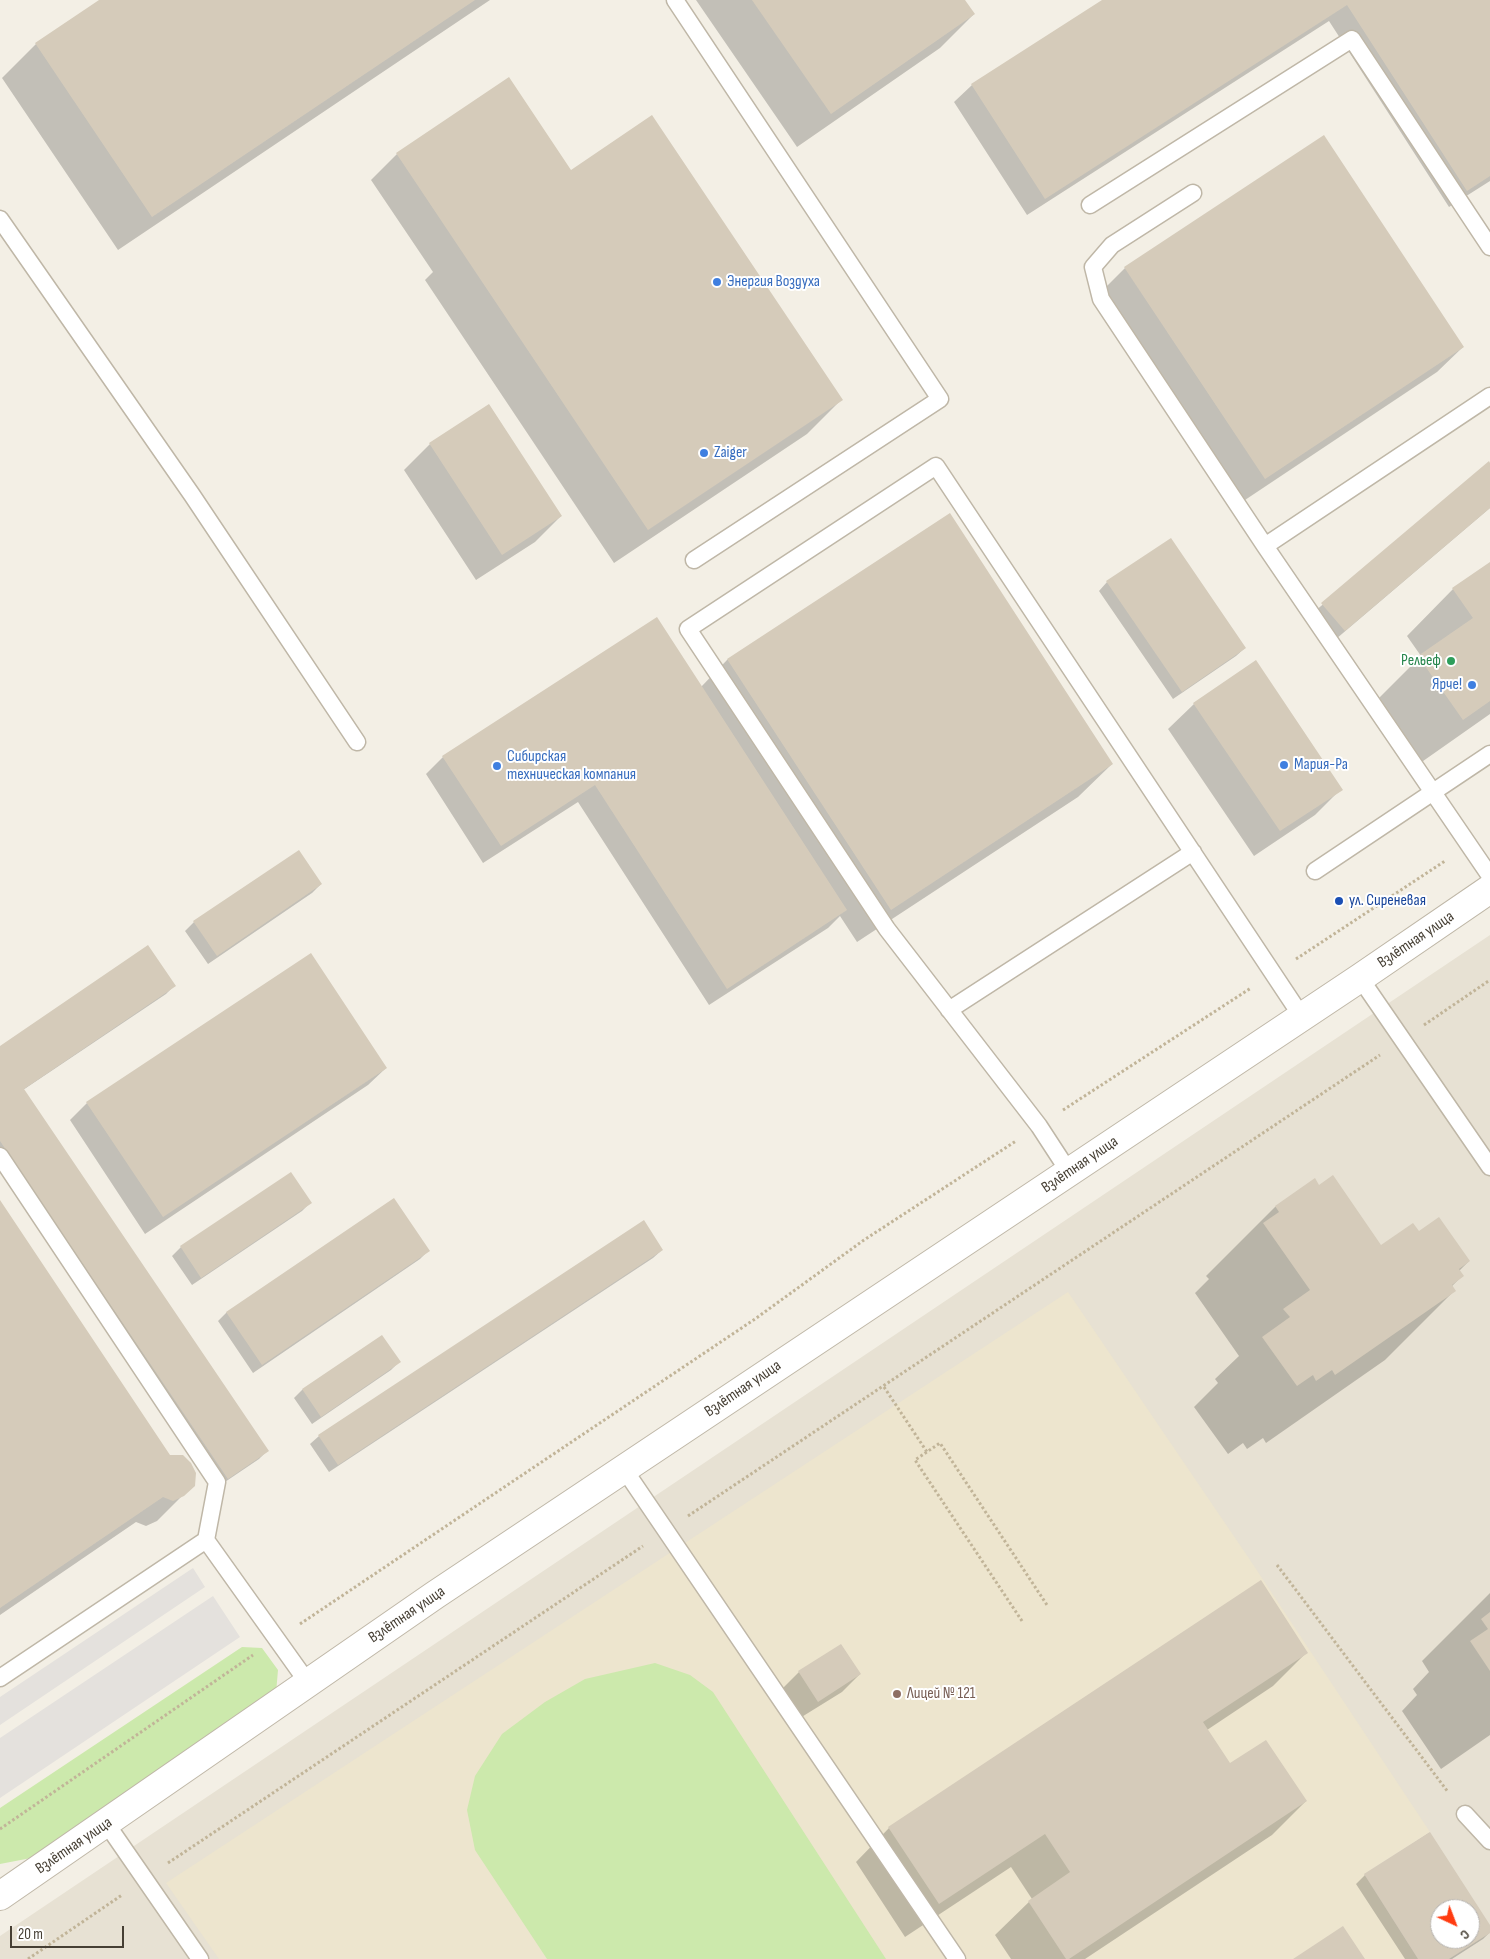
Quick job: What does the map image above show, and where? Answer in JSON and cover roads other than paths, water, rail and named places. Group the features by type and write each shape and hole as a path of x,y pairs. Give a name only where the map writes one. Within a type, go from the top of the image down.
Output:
{"street":[{"name":"Взлётная улица","path":"2,1890 106,1824 308,1683 624,1469 1302,1017 1490,889"}],"lane":[{"path":"675,0 940,398 694,560"},
{"path":"1090,205 1352,39 1490,246"},
{"path":"1193,192 1112,245 1093,267 1101,299 1265,546 1490,876"},
{"path":"0,220 192,495 357,742"},
{"path":"1265,546 1490,396"},
{"path":"1069,1172 1039,1126 887,929 688,629 936,466 1302,1017"},
{"path":"1315,871 1490,754"},
{"path":"949,1010 1193,852"},
{"path":"1360,978 1490,1167"},
{"path":"0,1156 217,1482 206,1540 0,1678"},
{"path":"624,1469 957,1959"},
{"path":"206,1540 308,1683"},
{"path":"1465,1814 1490,1840"},
{"path":"106,1824 200,1959"}],"place":[{"name":"Энергия Воздуха","path":"717,282"},
{"name":"Zaiger","path":"704,453"},
{"name":"Рельеф","path":"1451,661"},
{"name":"Ярче!","path":"1472,685"},
{"name":"Мария-Ра","path":"1284,765"},
{"name":"Сибирская техническая компания","path":"497,766"},
{"name":"ул. Сиреневая","path":"1339,901"},
{"name":"Лицей № 121","path":"897,1694"}]}
